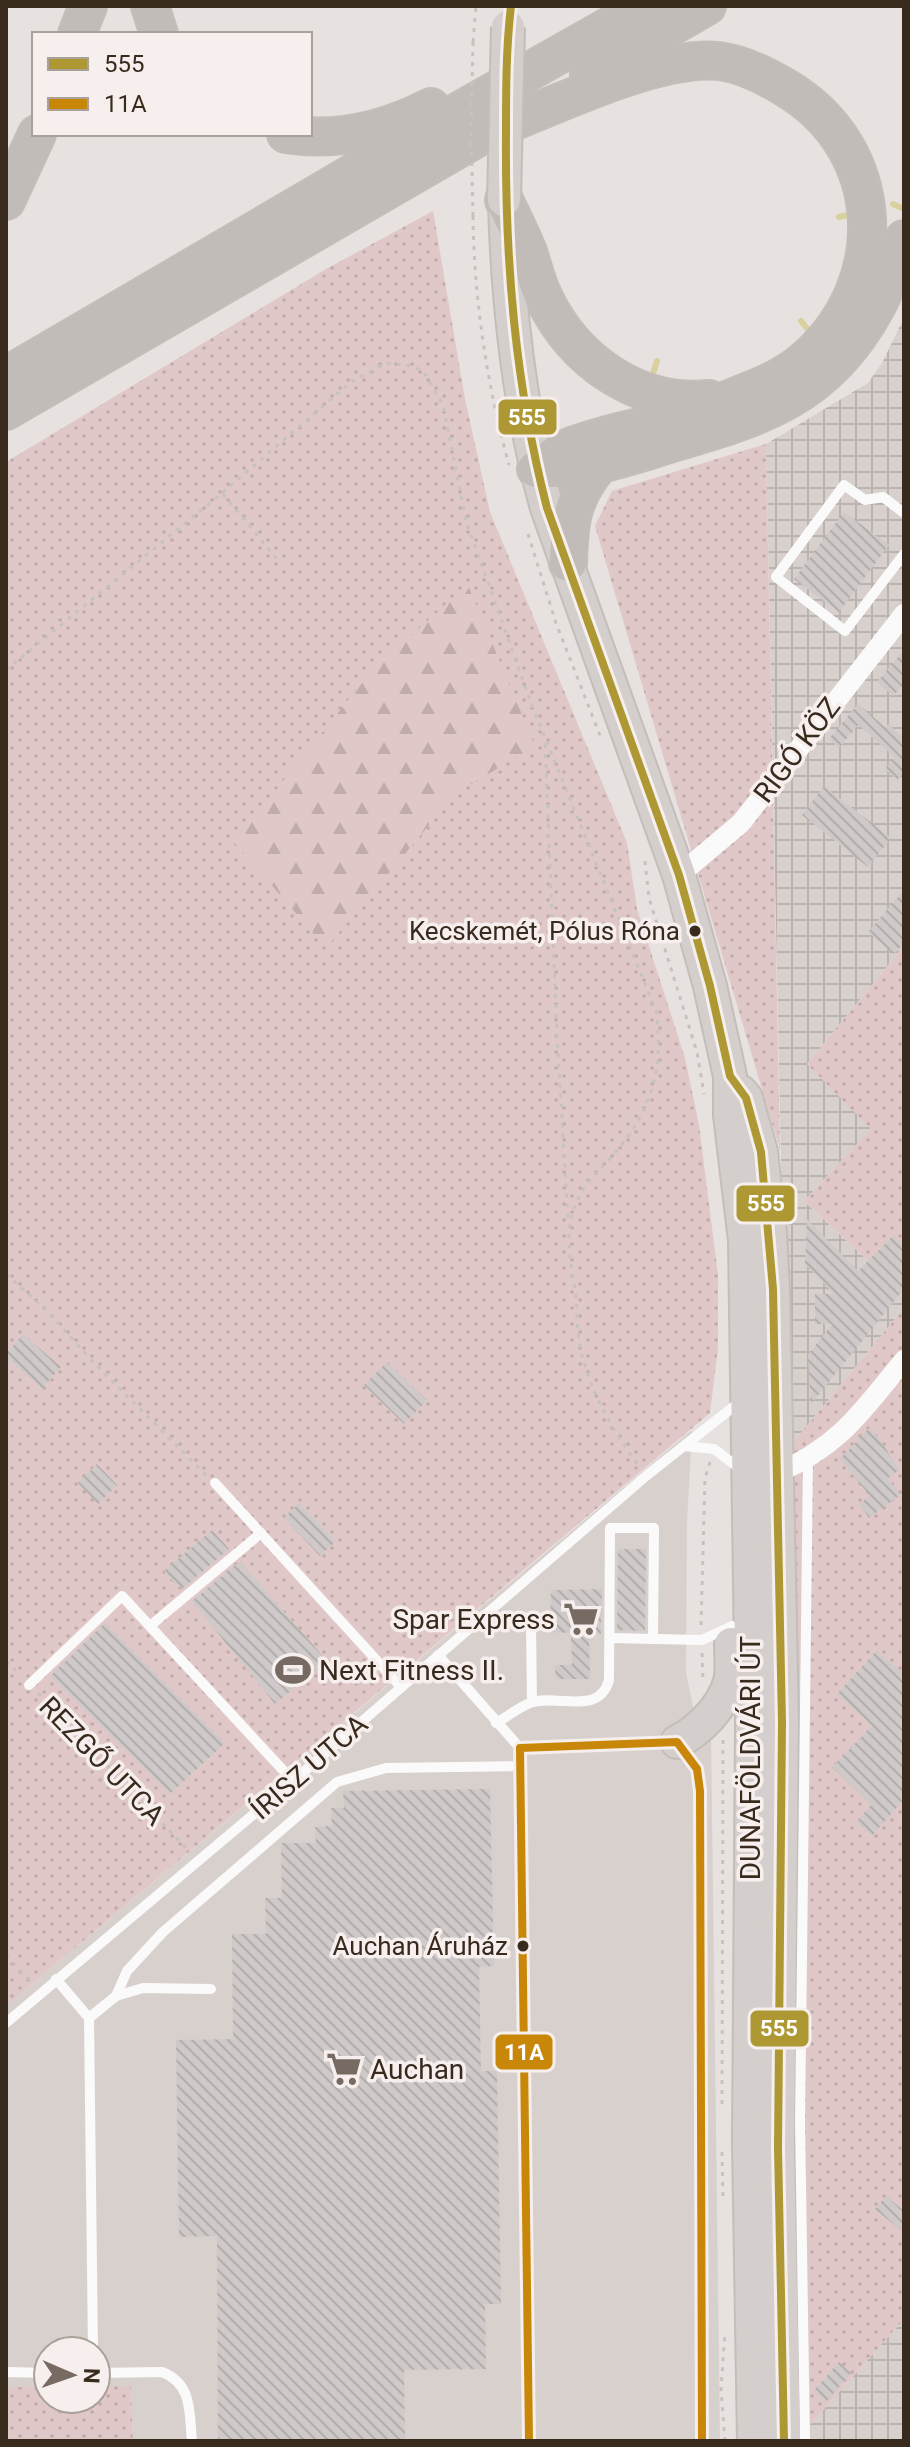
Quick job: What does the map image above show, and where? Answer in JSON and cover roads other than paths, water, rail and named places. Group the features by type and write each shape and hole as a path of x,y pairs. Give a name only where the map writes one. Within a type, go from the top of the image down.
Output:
{"highway":[{"path":"78,32 88,6"},
{"path":"150,6 158,32"},
{"path":"6,376 645,6"},
{"path":"6,411 707,6"},
{"path":"304,136 347,137 383,126 426,109 527,54 589,37"},
{"path":"483,134 639,73 683,63 719,61 764,75 801,97 834,126 849,148 864,188 868,233 862,267 850,300 833,328 810,356 786,375 760,388 699,412 570,446 523,471"},
{"path":"6,201 36,136"},
{"path":"504,200 527,249 545,300 572,341 596,366 628,385 657,396 692,401 734,397"},
{"path":"523,471 599,465 730,427 773,410 802,393 831,368 857,338 877,305 904,239"},
{"path":"568,563 568,536 573,509 582,484 599,465"}],"main road":[{"name":"DUNAFÖLDVÁRI ÚT","path":"508,15 504,200 523,471 568,563 679,875 710,986 730,1076 730,1115 745,1240 747,1397 782,1722 778,2148 784,2441"},
{"name":"DUNAFÖLDVÁRI ÚT","path":"730,1076 746,1098 762,1164 773,1289 749,1566 752,1723 749,2142 754,2441"},
{"path":"677,1742 695,1732 713,1712 731,1677 733,1535 757,1480"}],"street":[{"name":"RIGÓ KÖZ","path":"679,875 741,823 904,614"},
{"path":"757,1480 808,1459 846,1431 904,1360"}],"lane":[{"path":"904,513 883,497 865,500 844,485 776,577 845,631 904,554"},
{"name":"ÍRISZ UTCA","path":"6,2023 293,1781 646,1476 747,1397"},
{"path":"684,1446 714,1449 757,1480"},
{"path":"805,2441 800,2121 808,1459"},
{"path":"215,1483 401,1687"},
{"path":"496,1723 532,1702 591,1701 607,1690 610,1528 654,1528 653,1639"},
{"path":"150,1626 261,1533"},
{"path":"29,1685 122,1596 293,1781"},
{"path":"531,1623 532,1702"},
{"path":"610,1638 702,1640 732,1626"},
{"path":"438,1655 520,1748 529,2441"},
{"path":"520,1748 677,1742 697,1769 702,2441"},
{"path":"116,1996 127,1971 163,1932 330,1786 353,1775 386,1768 521,1766"},
{"path":"56,1979 89,2018 93,2335"},
{"path":"89,2018 116,1996 143,1988 211,1989"},
{"path":"6,2372 32,2373"},
{"path":"112,2373 162,2372 183,2385 188,2396 192,2441"}],"waterway":[{"path":"893,204 904,209"},
{"path":"839,217 853,214"},
{"path":"801,321 813,336"},
{"path":"651,380 657,361"}],"place":[{"name":"Kecskemét, Pólus Róna","path":"695,931"},
{"name":"Spar Express","path":"581,1619"},
{"name":"Next Fitness II.","path":"293,1670"},
{"name":"Auchan Áruház","path":"523,1946"},
{"name":"Auchan","path":"344,2069"}]}
